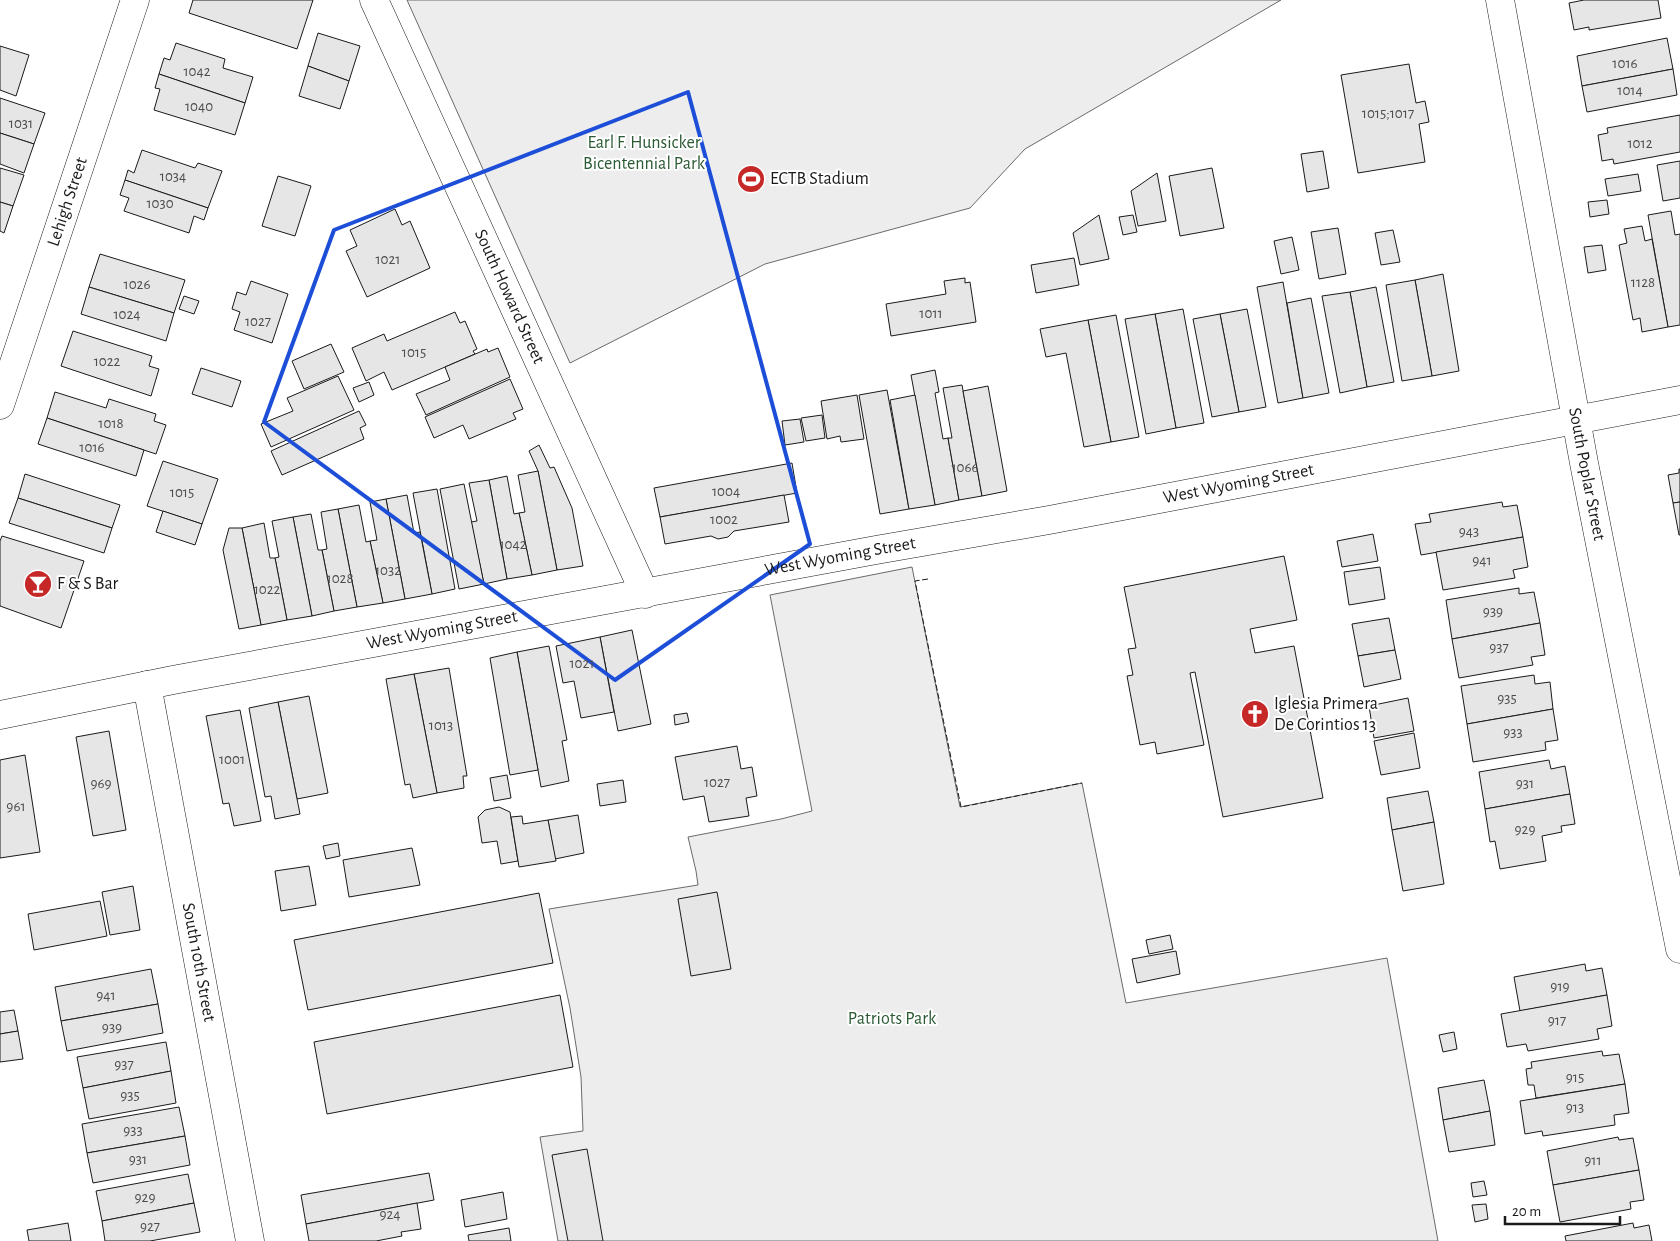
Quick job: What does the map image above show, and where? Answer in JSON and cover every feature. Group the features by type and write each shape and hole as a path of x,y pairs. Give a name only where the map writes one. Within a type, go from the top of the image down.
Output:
{"street":[{"name":"Lehigh Street","path":"0,405 135,0"},
{"name":"South Howard Street","path":"374,0 645,594"},
{"name":"South Poplar Street","path":"1500,0 1577,420 1680,949"},
{"name":"West Wyoming Street","path":"0,715 147,685 1059,518 1680,400"},
{"name":"South 10th Street","path":"147,685 250,1241"}],"highlighted area":[{"path":"688,92 810,544 615,680 264,422 334,230"}],"green space":[{"name":"ECTB Stadium","path":"407,0 1281,0 1025,149 970,208 765,264 570,363"},
{"name":"Patriots Park","path":"912,567 960,807 1082,783 1126,1003 1387,958 1438,1241 558,1241 540,1137 583,1131 581,1077 570,1008 549,909 698,885 688,837 812,811 770,595"}],"building":[{"path":"193,0 313,0 297,49 189,13"},
{"path":"1584,0 1658,0 1661,18 1589,30 1589,27 1574,30 1569,3"},
{"path":"318,33 360,46 349,81 308,66"},
{"path":"1667,38 1673,69 1582,86 1577,56"},
{"path":"176,43 225,59 223,68 253,77 245,103 159,74 164,58 170,60"},
{"path":"0,46 29,55 16,96 0,90"},
{"path":"1409,64 1416,103 1425,101 1429,122 1419,124 1425,162 1358,173 1341,75"},
{"path":"308,66 349,81 340,109 299,96"},
{"path":"1673,69 1677,95 1587,112 1582,86"},
{"path":"159,74 245,103 235,135 154,110 160,89 155,88"},
{"path":"0,98 45,113 34,144 0,133"},
{"path":"1680,115 1680,152 1614,164 1613,159 1602,161 1598,135 1608,133 1607,128"},
{"path":"0,133 34,144 24,173 0,164"},
{"path":"142,150 195,168 198,163 222,171 208,208 125,180 128,170 134,173"},
{"path":"1323,151 1329,188 1307,192 1301,154"},
{"path":"1680,161 1680,198 1663,201 1657,165"},
{"path":"0,168 24,175 13,206 0,202"},
{"path":"1212,168 1224,228 1180,236 1169,176"},
{"path":"1157,173 1166,221 1138,226 1131,191"},
{"path":"1638,174 1641,191 1608,196 1605,179"},
{"path":"278,176 311,186 295,236 262,226"},
{"path":"125,180 208,208 204,220 194,216 189,233 124,211 129,198 120,195"},
{"path":"1607,200 1609,214 1590,217 1588,202"},
{"path":"0,202 13,206 4,233 0,231"},
{"path":"395,209 402,225 410,221 430,268 367,297 346,251 357,246 350,230"},
{"path":"1671,211 1675,235 1680,234 1680,325 1668,327 1648,215"},
{"path":"1099,215 1109,259 1080,265 1073,233"},
{"path":"1133,215 1137,232 1123,235 1119,217"},
{"path":"1642,226 1645,241 1652,239 1668,327 1642,332 1640,318 1633,320 1619,245 1627,243 1624,229"},
{"path":"1338,228 1346,274 1319,279 1311,232"},
{"path":"1393,230 1400,262 1381,265 1375,233"},
{"path":"1292,237 1299,270 1281,274 1274,241"},
{"path":"1602,245 1606,270 1588,273 1584,247"},
{"path":"100,254 185,280 174,313 89,287"},
{"path":"1074,258 1079,285 1036,293 1031,265"},
{"path":"1443,274 1459,371 1432,376 1415,280"},
{"path":"965,278 965,283 970,282 976,322 891,336 886,304 946,294 944,281"},
{"path":"1415,280 1432,376 1402,381 1386,285"},
{"path":"251,281 288,294 272,343 234,330 240,312 232,309 237,292 246,295"},
{"path":"1283,282 1303,398 1278,403 1257,287"},
{"path":"89,287 174,313 166,341 81,314"},
{"path":"1376,287 1394,382 1367,387 1350,292"},
{"path":"1350,292 1367,387 1340,393 1322,296"},
{"path":"184,296 199,301 194,314 179,309"},
{"path":"1311,298 1329,393 1303,398 1287,303"},
{"path":"1183,309 1204,423 1176,428 1155,314"},
{"path":"1247,309 1266,407 1239,412 1220,314"},
{"path":"455,312 460,323 465,321 477,349 473,351 475,354 392,390 384,372 366,381 352,348 384,334 387,341"},
{"path":"1155,314 1176,428 1146,434 1125,319"},
{"path":"1220,314 1239,412 1212,417 1193,319"},
{"path":"1116,315 1139,437 1111,442 1088,320"},
{"path":"1088,320 1111,442 1084,447 1066,353 1046,357 1040,329"},
{"path":"73,331 152,356 149,366 159,369 151,396 61,366"},
{"path":"331,344 344,372 304,389 292,361"},
{"path":"498,348 510,377 426,415 416,394 450,380 445,367 487,349 488,352"},
{"path":"201,368 241,381 232,407 192,394"},
{"path":"935,370 939,392 935,393 943,439 948,438 959,500 935,505 911,375"},
{"path":"338,376 354,410 271,447 261,424 293,411 287,398"},
{"path":"510,379 523,409 513,413 516,419 469,439 463,425 434,438 425,417"},
{"path":"369,382 374,395 359,402 353,388"},
{"path":"962,385 982,496 959,500 948,438 952,438 943,388"},
{"path":"988,386 1007,491 982,496 963,391"},
{"path":"887,390 909,509 880,514 859,395"},
{"path":"55,392 106,408 109,399 156,414 154,421 166,425 156,454 47,418"},
{"path":"857,395 864,439 841,442 840,436 827,439 821,401"},
{"path":"915,395 935,505 909,509 890,400"},
{"path":"359,411 366,425 360,428 364,439 282,475 271,451"},
{"path":"822,415 825,438 806,441 801,418"},
{"path":"47,418 144,450 136,476 38,444"},
{"path":"800,419 804,442 785,445 782,421"},
{"path":"539,445 550,468 554,467 572,508 583,566 557,570 538,471 529,451"},
{"path":"163,461 218,479 202,524 147,506"},
{"path":"792,463 797,493 660,517 654,488"},
{"path":"1679,469 1680,502 1673,503 1668,475 1679,473"},
{"path":"538,471 557,570 532,575 519,513 525,512 518,475"},
{"path":"25,474 120,505 112,528 18,498"},
{"path":"507,476 514,514 519,513 532,575 507,579 489,480"},
{"path":"489,480 507,579 484,584 471,522 477,521 469,483"},
{"path":"464,484 484,584 459,589 440,489"},
{"path":"437,489 455,589 432,594 413,493"},
{"path":"407,495 414,533 420,532 432,594 405,599 386,499"},
{"path":"784,495 789,522 734,531 728,537 718,539 711,536 665,544 660,517"},
{"path":"18,498 112,528 104,553 9,523"},
{"path":"386,499 405,599 383,603 370,541 377,540 370,502"},
{"path":"1502,502 1503,507 1517,505 1523,537 1421,555 1415,524 1431,522 1429,514"},
{"path":"1680,502 1680,535 1679,535 1673,503"},
{"path":"359,505 366,542 370,541 383,603 357,607 338,509"},
{"path":"338,509 357,607 334,611 322,550 327,549 321,512"},
{"path":"163,511 202,524 195,545 156,532"},
{"path":"311,514 318,550 322,550 334,611 312,616 293,517"},
{"path":"293,517 312,616 287,620 275,558 279,557 272,521"},
{"path":"264,523 270,558 275,558 287,620 261,625 242,528"},
{"path":"229,528 242,528 261,625 239,629 223,550"},
{"path":"1373,534 1378,561 1342,567 1337,541"},
{"name":"F & S Bar","path":"2,536 84,561 61,628 0,606 0,541"},
{"path":"1523,537 1528,567 1513,570 1515,578 1443,590 1436,552"},
{"name":"Iglesia Primera De Corintios 13","path":"1284,556 1297,620 1250,629 1255,653 1294,646 1323,798 1223,817 1195,672 1190,673 1204,745 1157,754 1155,742 1140,745 1127,676 1133,675 1128,649 1136,648 1124,587"},
{"path":"1380,567 1385,599 1349,605 1344,572"},
{"path":"1519,588 1519,594 1534,592 1540,623 1452,639 1446,600"},
{"path":"1389,618 1395,650 1358,656 1352,624"},
{"path":"1540,623 1545,655 1531,657 1533,665 1459,678 1452,639"},
{"path":"632,630 651,724 618,731 600,637"},
{"path":"600,637 614,712 581,718 574,681 563,683 556,646"},
{"path":"549,646 567,740 562,741 569,781 541,787 517,652"},
{"path":"1395,650 1401,679 1364,687 1358,656"},
{"path":"517,652 538,770 510,775 490,658"},
{"path":"449,668 467,776 463,776 464,788 437,793 414,674"},
{"path":"414,674 437,793 413,798 410,784 405,785 386,679"},
{"path":"1534,675 1535,684 1550,682 1553,709 1467,724 1461,686"},
{"path":"309,696 328,793 297,799 278,702"},
{"path":"1408,698 1414,731 1374,738 1369,706"},
{"path":"278,702 300,814 275,819 271,796 265,797 249,708"},
{"path":"1553,709 1558,740 1545,742 1546,750 1473,762 1467,724"},
{"path":"240,710 261,821 234,826 229,803 223,804 206,716"},
{"path":"687,713 689,722 675,725 674,715"},
{"path":"109,731 126,830 93,836 76,737"},
{"path":"1414,733 1420,768 1381,775 1374,741"},
{"path":"737,746 741,769 752,767 757,796 746,798 749,816 709,822 704,796 683,800 675,757"},
{"path":"25,755 40,852 0,858 0,760"},
{"path":"1549,760 1551,769 1565,766 1570,794 1485,809 1479,772"},
{"path":"507,775 511,798 494,801 490,778"},
{"path":"623,780 626,802 600,806 597,784"},
{"path":"1428,791 1434,822 1392,830 1387,798"},
{"path":"1570,794 1575,824 1561,826 1562,832 1542,836 1546,861 1500,869 1495,841 1490,842 1485,809"},
{"path":"499,807 510,812 518,861 501,864 497,841 482,843 478,817 485,810"},
{"path":"578,815 584,853 555,859 548,820"},
{"path":"522,816 523,824 548,820 556,861 519,867 511,817"},
{"path":"1434,822 1444,884 1403,891 1392,830"},
{"path":"338,843 340,856 326,859 323,846"},
{"path":"412,848 420,885 349,897 343,860"},
{"path":"309,866 316,905 281,911 275,871"},
{"path":"133,886 140,930 110,935 102,892"},
{"path":"717,892 731,969 691,976 678,899"},
{"path":"539,893 553,963 308,1010 294,940"},
{"path":"100,901 107,936 34,950 28,914"},
{"path":"1170,935 1173,949 1149,954 1146,940"},
{"path":"1176,951 1180,974 1137,983 1132,959"},
{"path":"1585,964 1586,971 1602,968 1607,995 1520,1011 1514,977"},
{"path":"151,969 158,1004 61,1021 55,987"},
{"path":"560,995 573,1067 327,1114 314,1042"},
{"path":"1607,995 1612,1026 1597,1029 1599,1039 1528,1051 1526,1044 1507,1047 1501,1014"},
{"path":"158,1004 163,1033 67,1051 61,1021"},
{"path":"14,1010 18,1031 0,1034 0,1012"},
{"path":"18,1031 23,1059 0,1062 0,1034"},
{"path":"1454,1032 1457,1049 1443,1052 1439,1035"},
{"path":"166,1042 171,1071 83,1088 77,1057"},
{"path":"1602,1051 1603,1056 1619,1054 1625,1084 1536,1098 1534,1085 1528,1085 1526,1069 1532,1068 1531,1062"},
{"path":"171,1071 176,1103 89,1119 83,1088"},
{"path":"1484,1080 1490,1111 1443,1120 1438,1088"},
{"path":"1625,1084 1629,1113 1614,1115 1615,1125 1543,1136 1542,1131 1525,1134 1520,1101"},
{"path":"179,1107 185,1136 87,1153 82,1124"},
{"path":"1490,1111 1495,1145 1449,1152 1443,1120"},
{"path":"185,1136 190,1165 93,1183 87,1153"},
{"path":"1618,1137 1619,1140 1633,1138 1639,1170 1553,1185 1547,1151"},
{"path":"587,1149 603,1241 568,1241 552,1155"},
{"path":"1639,1170 1644,1200 1630,1202 1631,1209 1560,1222 1553,1185"},
{"path":"429,1173 434,1200 306,1224 301,1195"},
{"path":"188,1174 194,1203 102,1221 96,1191"},
{"path":"1484,1181 1487,1195 1473,1197 1471,1183"},
{"path":"503,1192 507,1219 465,1227 461,1200"},
{"path":"194,1203 200,1232 150,1241 105,1241 102,1221"},
{"path":"417,1203 421,1229 401,1232 402,1236 376,1241 309,1241 306,1224"},
{"path":"1486,1204 1488,1219 1475,1222 1472,1205"},
{"path":"68,1223 71,1241 29,1241 27,1230"},
{"path":"1633,1223 1634,1228 1649,1225 1652,1241 1566,1241 1565,1236"},
{"path":"509,1228 511,1241 469,1241 468,1235"}],"fence":[{"path":"928,579 915,581 961,807 1082,783"}],"place":[{"name":"ECTB Stadium","path":"751,179"},
{"name":"F & S Bar","path":"38,584"},
{"name":"Iglesia Primera De Corintios 13","path":"1255,714"}],"park label":[{"name":"Earl F. Hunsicker Bicentennial Park","path":"644,153"}]}
